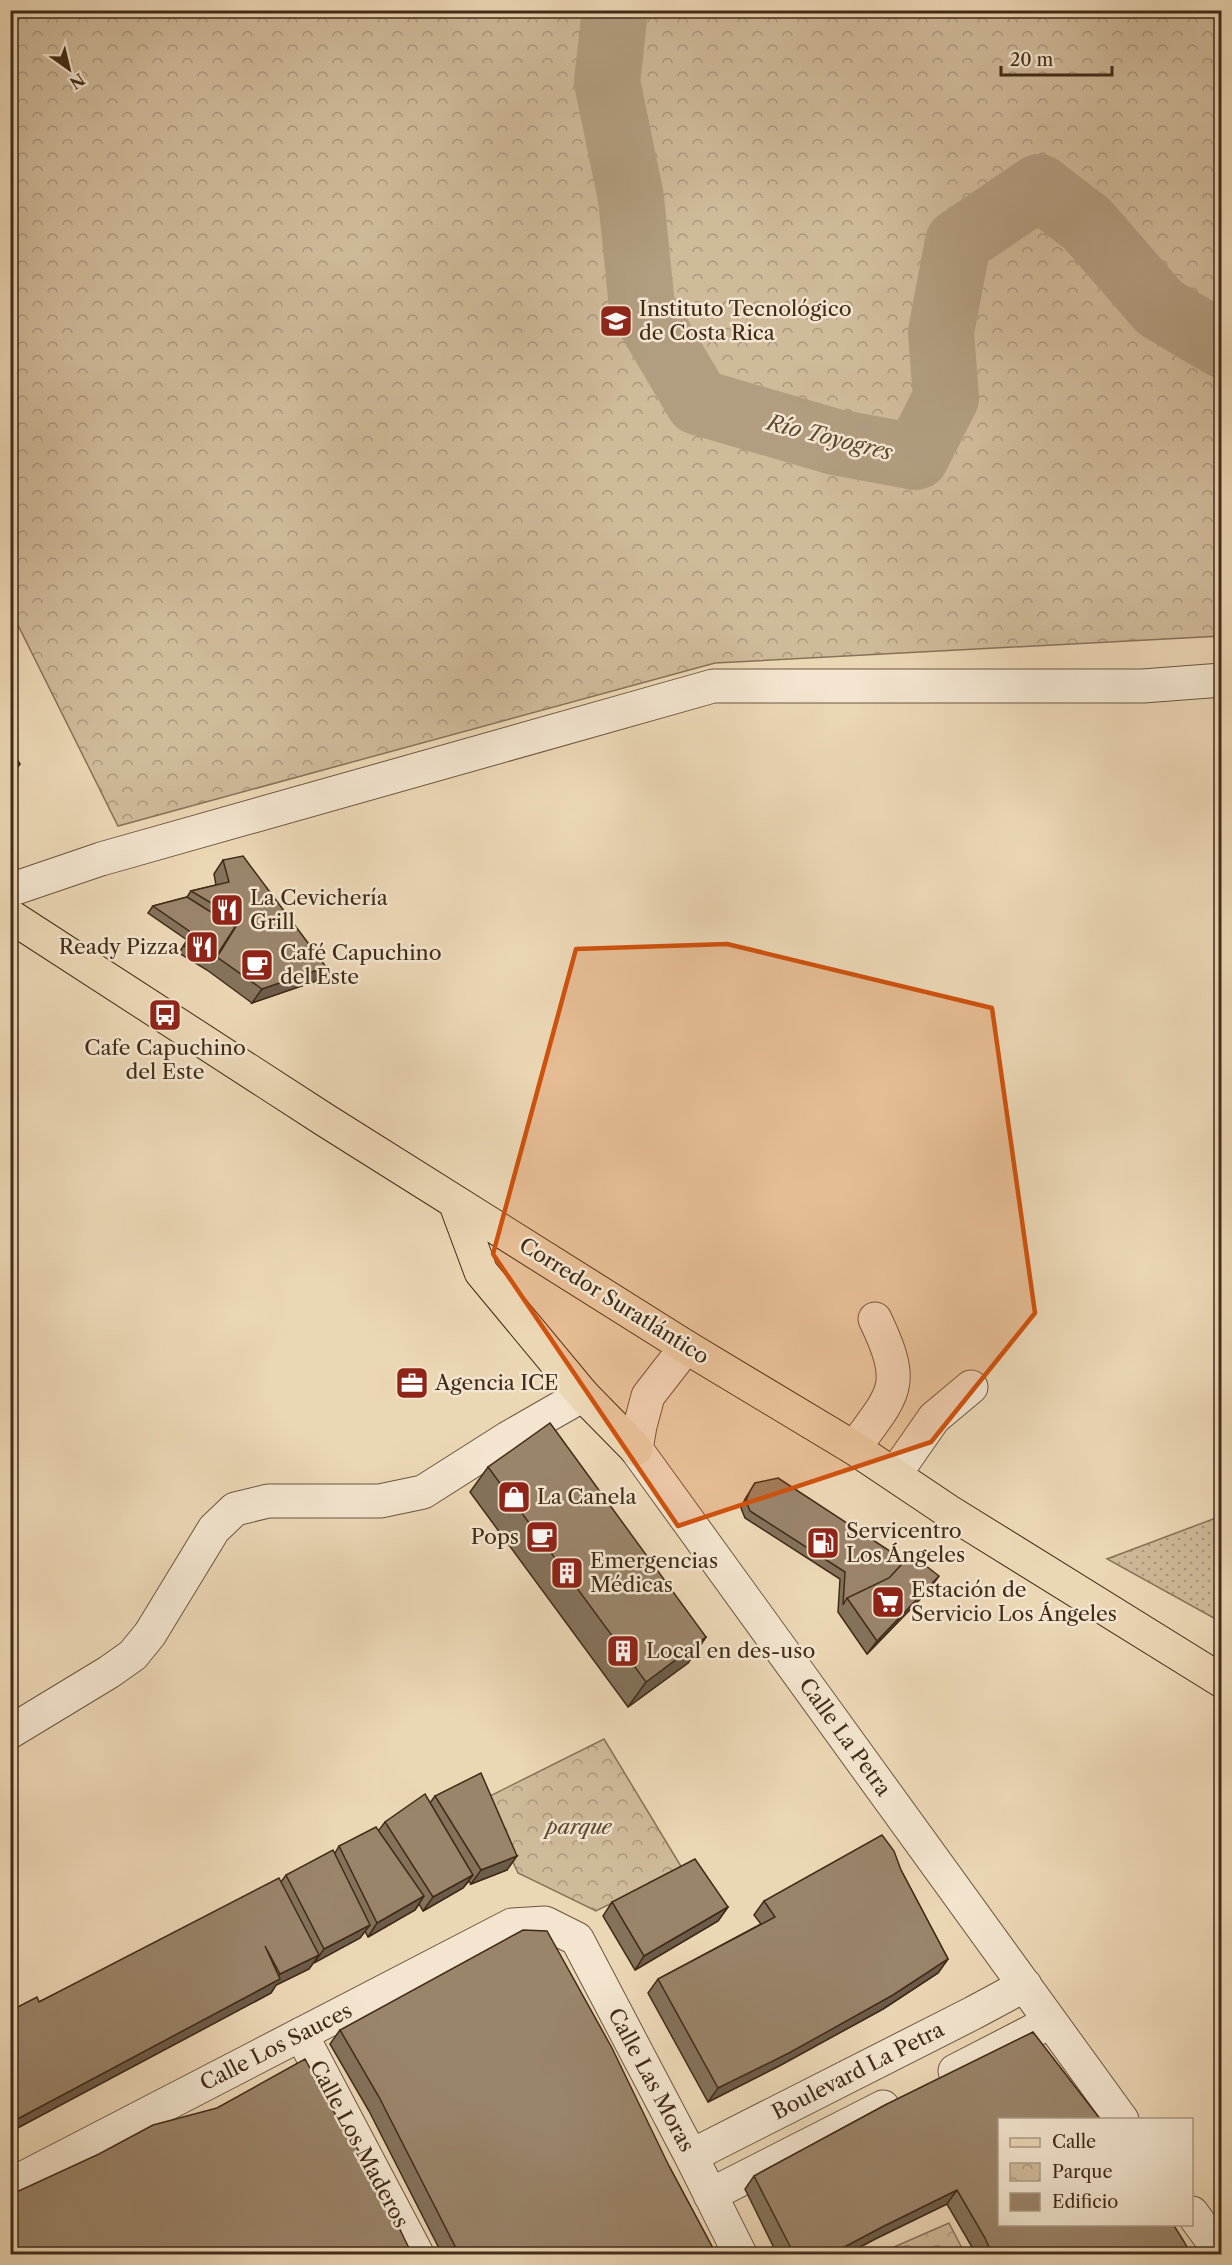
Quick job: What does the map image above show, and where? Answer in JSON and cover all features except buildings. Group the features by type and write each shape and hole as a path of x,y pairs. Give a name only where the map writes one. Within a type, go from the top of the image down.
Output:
{"main road":[{"name":"Corredor Suratlántico","path":"10,916 455,1202 686,1347 854,1448 948,1510 1221,1681"},
{"path":"455,1202 481,1272 583,1395 636,1449"}],"street":[{"path":"10,890 101,859 714,686 1143,686 1221,680"},
{"path":"854,1448 884,1407 894,1384 895,1373 889,1348 875,1319"},
{"path":"636,1449 648,1396 686,1347"},
{"path":"895,1474 934,1418 971,1387"},
{"path":"10,1732 133,1655 150,1634 214,1529 235,1509 268,1501 380,1501 423,1492 508,1438 583,1395"},
{"name":"Calle La Petra","path":"636,1449 1121,2118"},
{"name":"Calle Los Sauces","path":"10,2184 512,1925 545,1923"},
{"name":"Calle Las Moras","path":"545,1923 577,1939 740,2254"},
{"name":"Boulevard La Petra","path":"691,2156 1024,1985"},
{"name":"Boulevard La Petra","path":"710,2195 1050,2022"},
{"name":"Calle Los Maderos","path":"301,2034 417,2254"},
{"path":"1193,2216 1221,2254"}],"highlighted area":[{"path":"727,944 992,1008 1035,1313 931,1442 678,1526 493,1254 576,949"}],"green space":[{"name":"Instituto Tecnológico de Costa Rica","path":"11,10 1221,11 1221,636 715,663 118,826 11,611"},
{"path":"1221,1516 1221,1622 1107,1559"},
{"name":"parque","path":"604,1739 682,1868 596,1911 518,1873 484,1799"},
{"path":"949,2223 965,2254 878,2254"}],"waterway":[{"name":"Río Toyogres","path":"615,10 607,82 631,198 642,307 698,402 835,442 916,457 946,398 941,332 958,242 1039,187 1087,224 1160,308 1222,345"}],"place":[{"name":"Instituto Tecnológico de Costa Rica","path":"616,321"},
{"name":"La Cevichería Grill","path":"227,910"},
{"name":"Ready Pizza","path":"202,947"},
{"name":"Café Capuchino del Este","path":"257,965"},
{"name":"Cafe Capuchino del Este","path":"165,1015"},
{"name":"Agencia ICE","path":"412,1383"},
{"name":"La Canela","path":"514,1497"},
{"name":"Pops","path":"542,1537"},
{"name":"Servicentro Los Ángeles","path":"823,1543"},
{"name":"Emergencias Médicas","path":"567,1573"},
{"name":"Estación de Servicio Los Ángeles","path":"888,1602"},
{"name":"Local en des-uso","path":"623,1651"}]}
